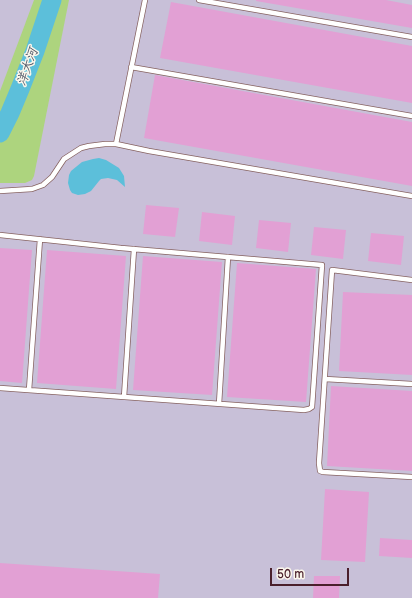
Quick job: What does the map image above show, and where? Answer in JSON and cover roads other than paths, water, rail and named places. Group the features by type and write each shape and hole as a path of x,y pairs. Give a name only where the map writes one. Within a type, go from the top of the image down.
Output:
{"lane":[{"path":"116,144 145,0"},
{"path":"200,0 412,37"},
{"path":"131,67 412,116"},
{"path":"0,191 32,189 43,185 52,177 64,159 81,148 105,144 116,144 149,152 412,196"},
{"path":"0,234 134,249 322,266 312,407 309,409 304,410 0,388"},
{"path":"29,390 40,239"},
{"path":"124,397 134,249"},
{"path":"219,404 228,257"},
{"path":"412,280 332,270 319,463 320,471 323,472 412,477"},
{"path":"325,379 412,384"}],"water":[{"path":"99,158 106,160 119,168 124,176 125,187 117,180 108,178 101,179 91,191 85,194 78,195 72,193 68,183 71,171 82,162"}],"waterway":[{"name":"洋大河","path":"0,133 10,113 35,51 52,0"}]}
